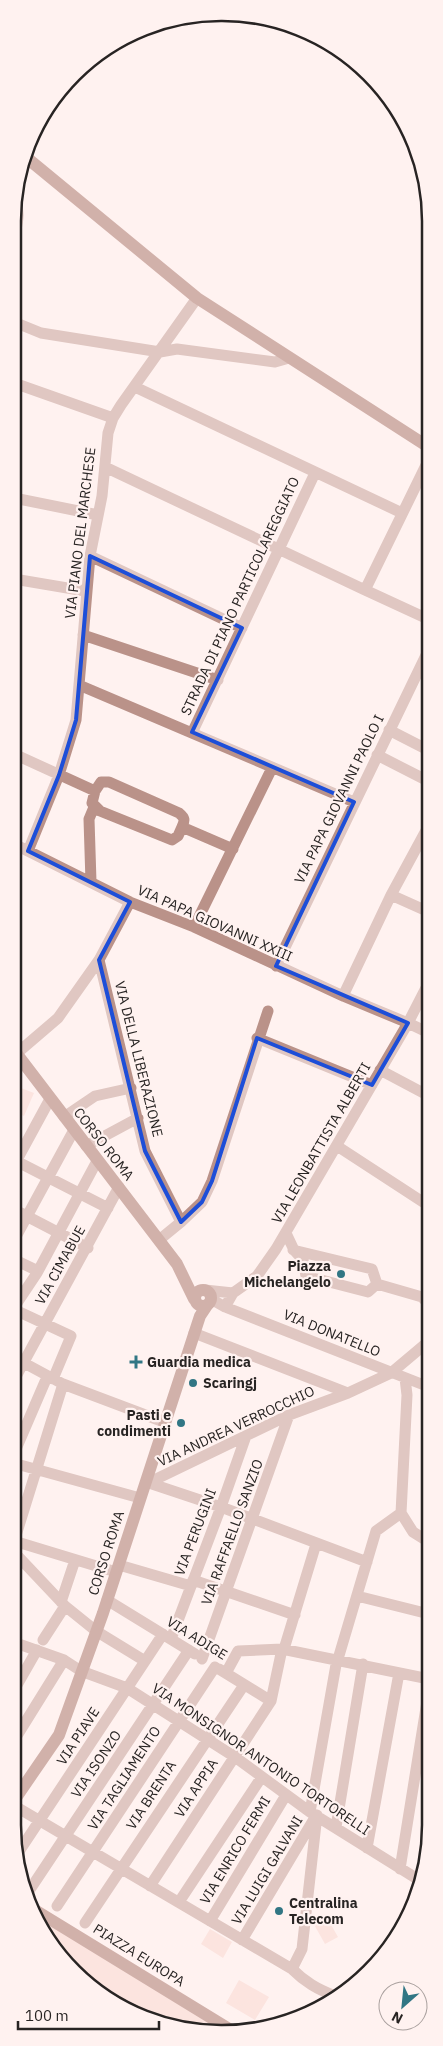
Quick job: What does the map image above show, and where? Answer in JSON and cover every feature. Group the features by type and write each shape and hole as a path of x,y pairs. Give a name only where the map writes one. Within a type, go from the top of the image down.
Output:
{"main road":[{"path":"31,161 197,298 422,443"},
{"name":"CORSO ROMA","path":"21,1060 177,1264 187,1283 205,1296 164,1422 148,1482 140,1498 107,1600 59,1734 21,1791"},
{"name":"PIAZZA EUROPA","path":"43,1915 223,2025"}],"street":[{"name":"VIA PIANO DEL MARCHESE","path":"28,850 59,775 76,720 85,591 98,516 108,433 113,418 197,298"},
{"path":"21,325 41,333 160,352 178,349 274,362 289,358"},
{"path":"21,385 113,418"},
{"path":"135,387 402,513"},
{"path":"105,467 422,616"},
{"path":"365,590 422,472"},
{"name":"STRADA DI PIANO PARTICOLAREGGIATO","path":"192,732 315,473"},
{"path":"418,480 422,482"},
{"path":"21,500 98,516"},
{"path":"90,556 242,628"},
{"path":"21,580 85,591"},
{"path":"83,635 218,680"},
{"name":"VIA PAPA GIOVANNI PAOLO I","path":"276,966 422,663"},
{"path":"79,684 354,802"},
{"path":"388,730 422,748"},
{"path":"377,755 422,778"},
{"path":"21,757 95,791"},
{"path":"194,927 272,768"},
{"path":"91,882 88,819 94,807 92,803 95,791 101,782 109,782 179,812 184,817 182,827 175,839 167,839 94,807"},
{"path":"182,827 233,849"},
{"path":"343,996 391,895 422,839"},
{"name":"VIA PAPA GIOVANNI XXIII","path":"21,847 130,902 194,927 276,966 422,1030"},
{"path":"391,895 422,909"},
{"path":"21,1047 58,1018 99,960 130,902"},
{"name":"VIA DELLA LIBERAZIONE","path":"99,960 145,1151 182,1222"},
{"name":"VIA LEONBATTISTA ALBERTI","path":"225,1307 233,1293 257,1276 276,1250 372,1086 422,996"},
{"path":"158,1240 182,1222 202,1202 212,1181 257,1038 268,1011"},
{"path":"257,1038 372,1086"},
{"path":"380,1070 422,1092"},
{"path":"64,1117 95,1096 131,1088"},
{"path":"21,1153 50,1099"},
{"path":"86,1146 138,1118"},
{"path":"21,1228 74,1130"},
{"path":"337,1146 422,1201"},
{"path":"21,1297 38,1271 97,1161"},
{"path":"21,1167 108,1208"},
{"name":"VIA CIMABUE","path":"21,1356 45,1323 88,1248 119,1187"},
{"path":"21,1214 88,1248"},
{"path":"286,1233 294,1250 303,1260 306,1276 368,1292 377,1284"},
{"path":"276,1250 294,1250 372,1269 377,1284"},
{"path":"21,1263 38,1271"},
{"path":"377,1284 422,1297"},
{"path":"205,1296 233,1293"},
{"path":"205,1296 225,1307"},
{"name":"VIA DONATELLO","path":"225,1307 422,1384"},
{"path":"21,1312 71,1336 54,1380 21,1441"},
{"path":"194,1333 348,1393"},
{"name":"VIA ANDREA VERROCCHIO","path":"148,1482 289,1414 348,1393 390,1372 422,1347"},
{"path":"21,1362 54,1380 164,1422"},
{"path":"405,1378 407,1395 401,1513 413,1532 422,1538"},
{"path":"21,1525 36,1469 54,1380"},
{"name":"VIA RAFFAELLO SANZIO","path":"202,1659 228,1592 289,1414"},
{"name":"VIA PERUGINI","path":"167,1636 192,1583 246,1436"},
{"path":"21,1466 140,1498"},
{"path":"148,1482 221,1507 367,1562"},
{"path":"292,1968 302,1949 313,1814 338,1659 376,1531 401,1513"},
{"name":"VIA APPIA","path":"150,1886 271,1701 283,1649 316,1544"},
{"path":"21,1552 75,1560 192,1583 228,1592 294,1615"},
{"path":"21,1559 63,1604 96,1632 145,1660"},
{"path":"21,1678 63,1604 75,1560"},
{"path":"357,1596 422,1612"},
{"name":"VIA ADIGE","path":"107,1600 271,1701"},
{"name":"VIA PIAVE","path":"23,1846 145,1660 167,1636"},
{"name":"VIA MONSIGNOR ANTONIO TORTORELLI","path":"21,1643 40,1645 81,1671 127,1688 235,1757 261,1778 313,1814 415,1877"},
{"path":"226,1673 238,1651 283,1649 422,1678"},
{"name":"VIA ISONZO","path":"31,1887 189,1650"},
{"path":"21,1729 64,1660"},
{"path":"336,1827 363,1664"},
{"name":"VIA TAGLIAMENTO","path":"57,1906 214,1666"},
{"path":"367,1848 399,1673"},
{"name":"VIA BRENTA","path":"85,1923 206,1739 244,1685"},
{"path":"400,1869 422,1732"},
{"path":"179,1902 261,1778"},
{"name":"VIA ENRICO FERMI","path":"210,1921 286,1795"},
{"path":"21,1809 292,1968 303,1981 329,1994"},
{"name":"VIA LUIGI GALVANI","path":"242,1940 313,1814"}],"highlighted area":[{"path":"90,556 242,628 192,732 354,802 276,966 408,1023 372,1085 257,1038 212,1181 202,1202 181,1222 145,1151 99,960 130,902 28,851 59,775 76,720"}],"shaded area":[{"path":"21,1088 34,1093 24,1116 21,1115"},
{"path":"325,1914 338,1937 325,1944 312,1921"},
{"path":"43,1915 223,2025 195,2023 170,2018 145,2010 121,1998 89,1975 71,1957 55,1936"},
{"path":"210,1929 232,1942 223,1958 201,1944"},
{"path":"239,1980 269,1997 255,2020 226,2003"}],"place":[{"name":"Piazza Michelangelo","path":"341,1274"},
{"name":"Guardia medica","path":"136,1362"},
{"name":"Scaringj","path":"193,1383"},
{"name":"Pasti e condimenti","path":"181,1423"},
{"name":"Centralina Telecom","path":"279,1911"}]}
